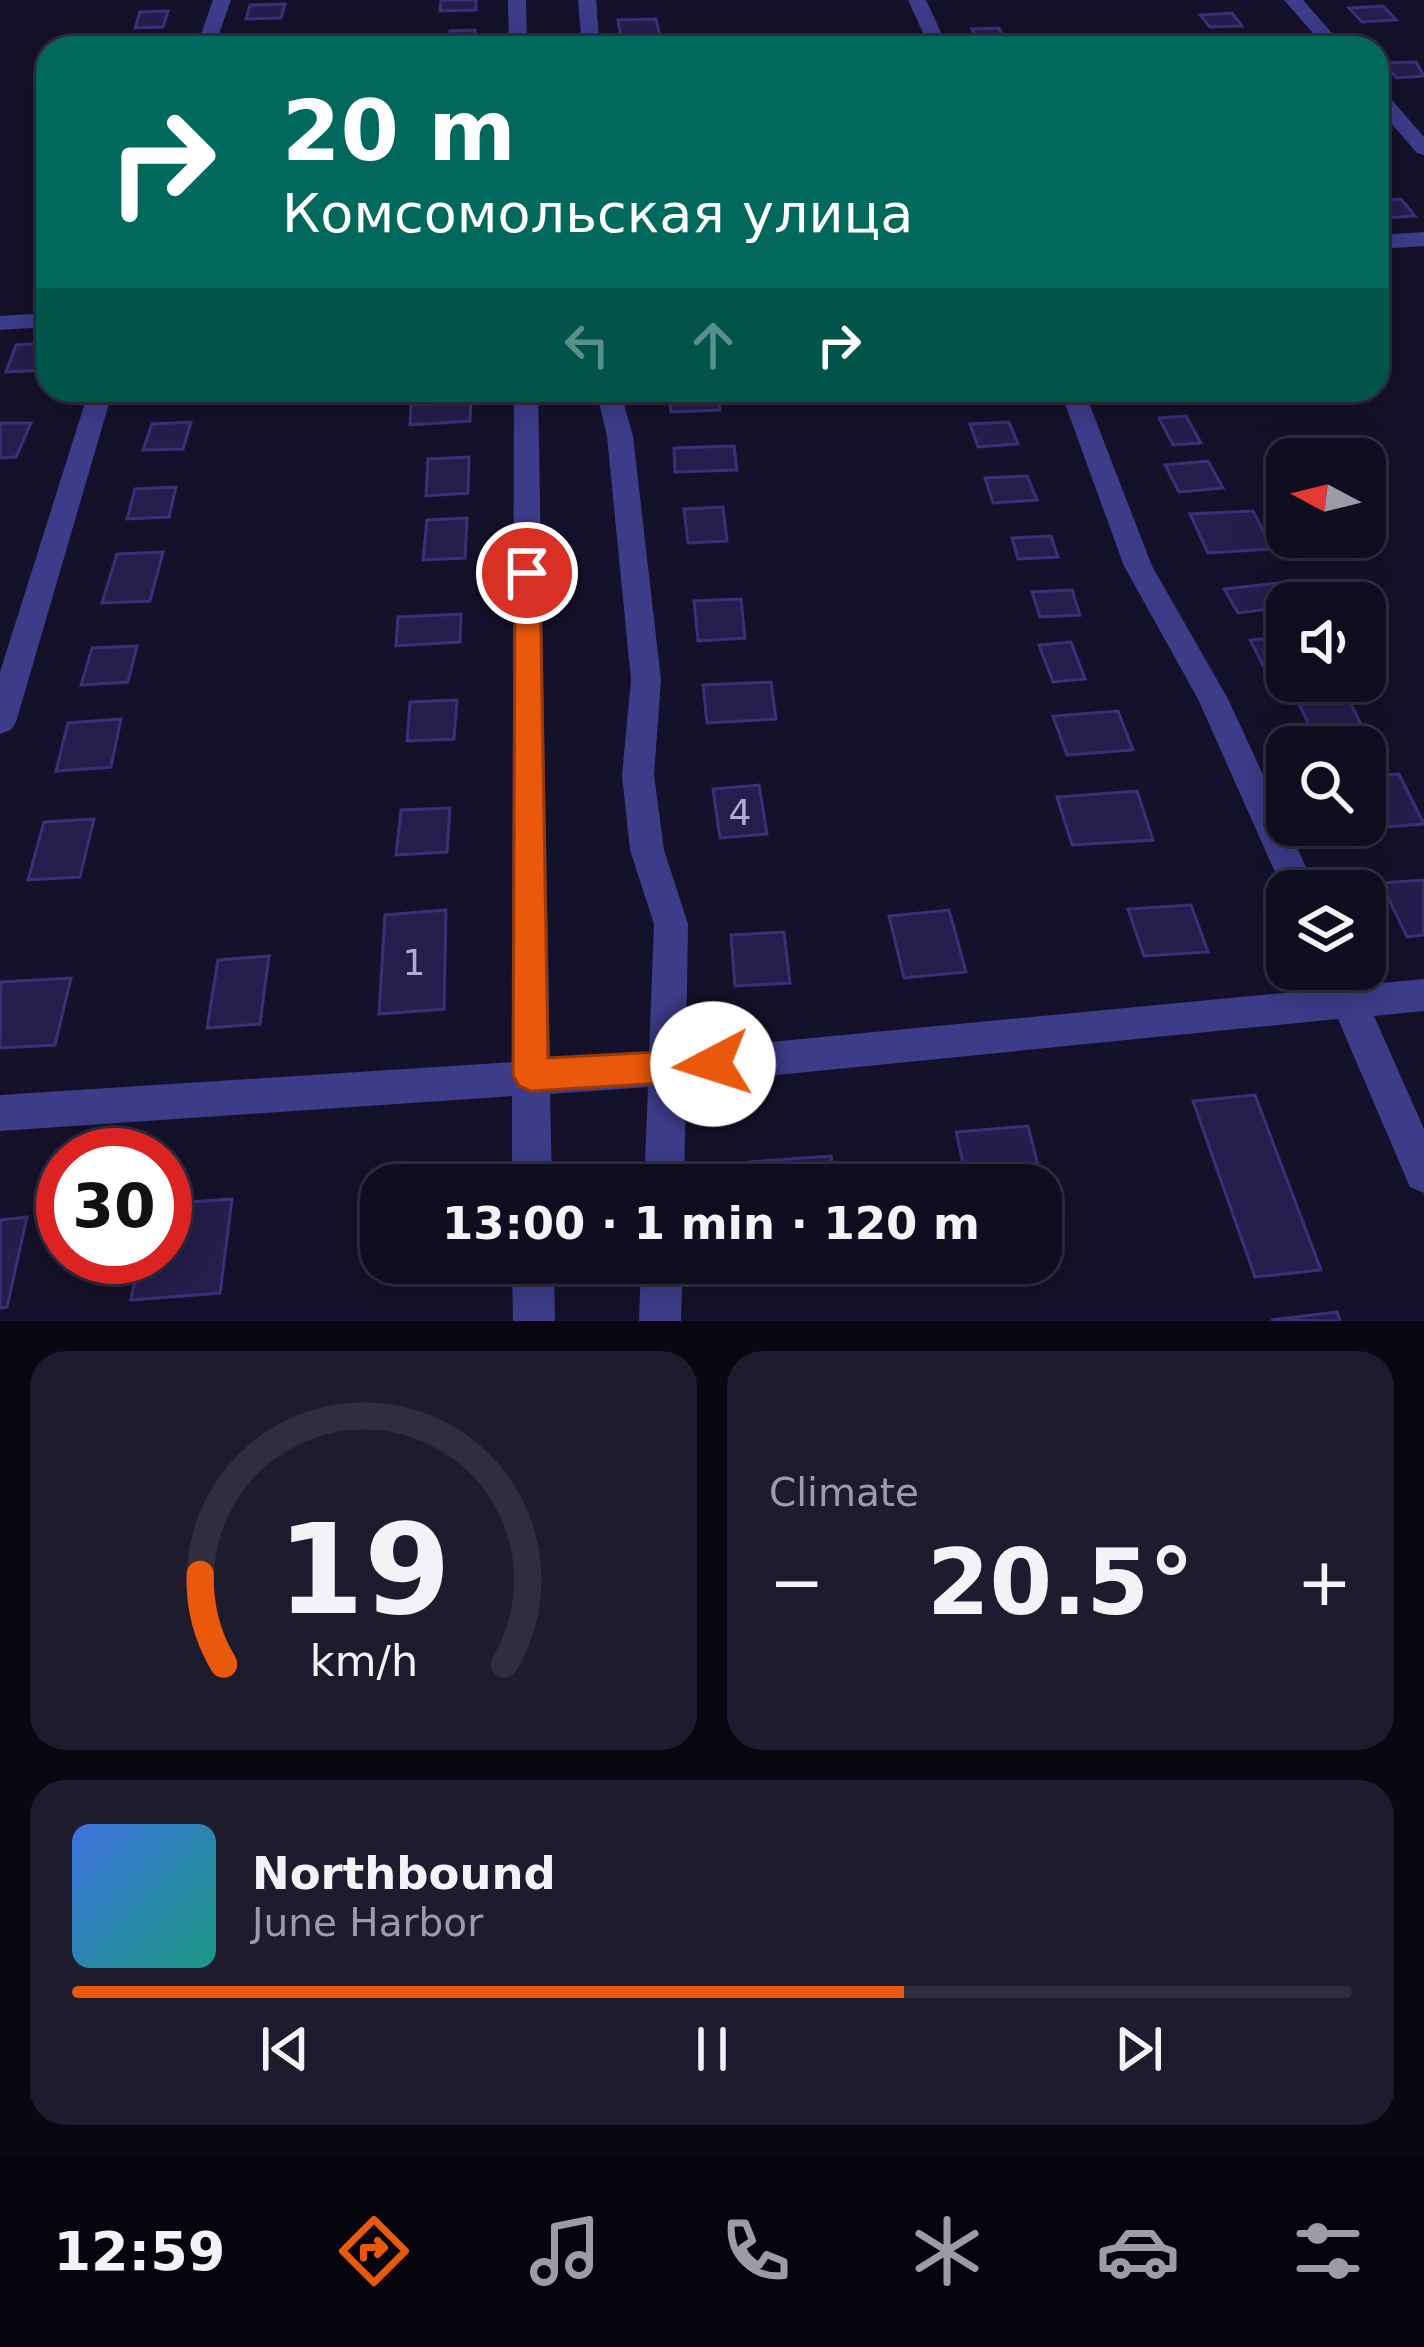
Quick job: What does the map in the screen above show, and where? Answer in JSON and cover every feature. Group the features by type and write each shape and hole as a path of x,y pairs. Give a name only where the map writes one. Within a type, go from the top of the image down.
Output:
{"street":[{"path":"209,36 222,0"},
{"path":"517,0 518,36"},
{"path":"587,0 590,36"},
{"path":"917,0 934,36"},
{"path":"1293,0 1325,36"},
{"path":"1389,109 1424,148"},
{"path":"1389,241 1424,239"},
{"path":"0,322 36,320"},
{"path":"0,722 96,402"},
{"path":"526,402 532,1164"},
{"path":"611,402 620,436 646,680 638,776 646,850 671,923 665,1164"},
{"path":"1076,402 1138,566 1213,699 1290,870"},
{"path":"0,1113 668,1069 1302,990"},
{"path":"1344,990 1424,1174"},
{"path":"1383,990 1424,995"},
{"path":"533,1284 534,1321"},
{"path":"660,1321 661,1284"}],"building":[{"path":"441,0 476,0 476,10 440,11"},
{"path":"285,4 281,18 246,19 250,5"},
{"path":"1383,6 1396,20 1362,22 1349,8"},
{"path":"168,11 163,27 135,28 140,12"},
{"path":"1232,13 1242,26 1210,27 1200,15"},
{"path":"656,19 660,36 621,36 618,20"},
{"path":"999,28 1003,36 975,36 972,29"},
{"path":"475,30 475,36 450,36 450,31"},
{"path":"1416,62 1424,76 1397,78 1389,63"},
{"path":"1401,199 1415,216 1389,218 1389,200"},
{"path":"36,344 36,371 6,372 16,345"},
{"path":"471,402 470,421 410,425 411,405"},
{"path":"670,402 719,402 720,410 671,412"},
{"path":"1186,416 1201,443 1173,445 1159,418"},
{"path":"191,422 183,449 143,450 152,424"},
{"path":"1009,422 1018,444 978,447 970,424"},
{"path":"0,423 31,423 16,457 0,458"},
{"path":"734,446 737,470 675,472 674,448"},
{"path":"469,457 468,493 426,496 428,459"},
{"path":"1208,461 1223,488 1179,492 1165,465"},
{"path":"1027,476 1037,500 993,503 985,478"},
{"path":"176,487 169,517 127,519 135,489"},
{"path":"723,507 727,541 688,543 684,509"},
{"path":"1253,511 1266,536 1266,549 1208,553 1190,514"},
{"path":"467,518 465,558 423,560 427,520"},
{"path":"1051,536 1058,557 1018,559 1012,538"},
{"path":"163,552 150,601 102,603 117,554"},
{"path":"1266,584 1266,610 1238,613 1224,589"},
{"path":"1072,590 1080,615 1040,617 1032,592"},
{"path":"741,599 745,638 698,641 694,601"},
{"path":"461,614 460,642 396,646 398,617"},
{"path":"1266,638 1266,671 1250,640"},
{"path":"1071,642 1085,679 1053,682 1039,645"},
{"path":"137,646 128,682 81,685 92,648"},
{"path":"771,682 776,719 707,723 703,685"},
{"path":"457,700 454,739 407,741 410,702"},
{"path":"1350,702 1362,726 1309,726 1299,704"},
{"path":"1118,711 1133,750 1067,755 1053,716"},
{"path":"121,719 111,767 56,771 68,723"},
{"path":"1399,774 1424,824 1386,827 1386,775"},
{"path":"759,785 767,834 720,838 713,789"},
{"path":"1137,791 1153,840 1072,845 1057,797"},
{"path":"450,808 447,852 396,855 401,810"},
{"path":"94,819 80,877 28,880 44,822"},
{"path":"1424,880 1424,935 1407,937 1386,893 1386,883"},
{"path":"1191,905 1208,952 1144,956 1128,909"},
{"path":"446,910 444,1009 379,1014 385,915"},
{"path":"949,910 966,972 904,978 889,916"},
{"path":"784,932 790,983 735,986 731,935"},
{"path":"269,956 260,1024 207,1028 218,960"},
{"path":"71,978 55,1045 0,1048 1,982"},
{"path":"1255,1095 1321,1270 1255,1277 1193,1101"},
{"path":"1028,1126 1038,1164 963,1164 956,1132"},
{"path":"831,1156 832,1164 749,1164"},
{"path":"232,1199 220,1293 131,1300 134,1284 192,1284 192,1202"},
{"path":"27,1217 7,1307 0,1308 0,1220"},
{"path":"1337,1312 1340,1321 1271,1320"}],"route":[{"path":"527,573 531,1075 713,1064"}]}
